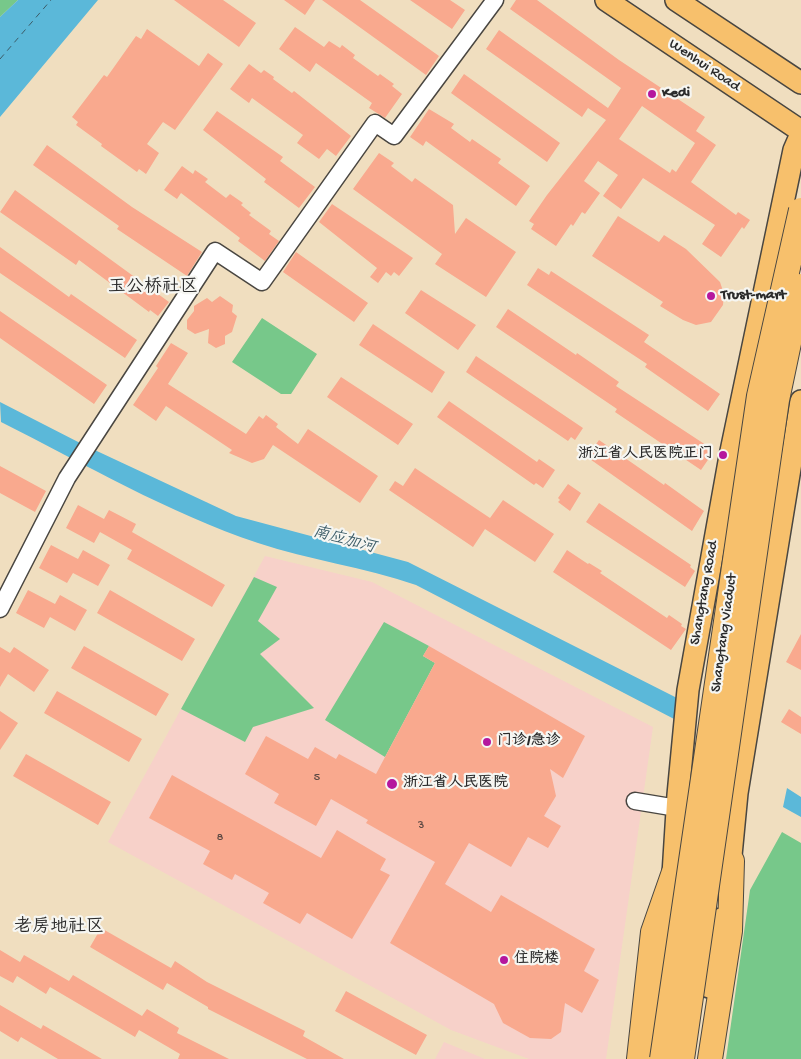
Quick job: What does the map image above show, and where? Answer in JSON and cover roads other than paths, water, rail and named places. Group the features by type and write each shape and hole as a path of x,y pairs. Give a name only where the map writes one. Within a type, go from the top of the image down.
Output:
{"highway":[{"name":"Shangtang Viaduct","path":"662,1059 759,396 801,210"},
{"name":"Shangtang Viaduct","path":"682,1059 776,400 801,286"},
{"path":"710,1059 730,931 732,861"},
{"path":"639,1059 653,932 674,872"}],"main road":[{"name":"Wenhui Road","path":"606,0 801,132"},
{"path":"676,0 801,83"},
{"name":"Shangtang Road","path":"650,1059 670,922 677,808 688,690 730,456 794,150 801,132"},
{"path":"698,1059 715,949 732,861 737,793 801,401"},
{"path":"718,1059 743,894 732,861"},
{"path":"631,1059 653,901 674,872"}],"street":[{"path":"0,609 67,478 215,251 262,282 375,123 394,136 495,0"},
{"path":"635,802 677,808"}],"water":[{"path":"18,0 98,0 0,117 0,17"},
{"path":"0,402 84,445 236,516 408,562 679,699 676,720 416,585 377,573 258,543 159,503 1,422"},
{"path":"787,788 801,797 801,817 783,807"}],"place":[{"name":"Kedi","path":"652,94"},
{"name":"Trust-mart","path":"711,296"},
{"name":"浙江省人民医院正门","path":"723,455"},
{"name":"门诊/急诊","path":"487,742"},
{"name":"浙江省人民医院","path":"392,784"},
{"name":"住院楼","path":"504,960"}],"district":[{"name":"玉公桥社区","path":"153,288"},
{"name":"老房地社区","path":"59,928"}],"water label":[{"name":"南应加河","path":"344,541"}]}
